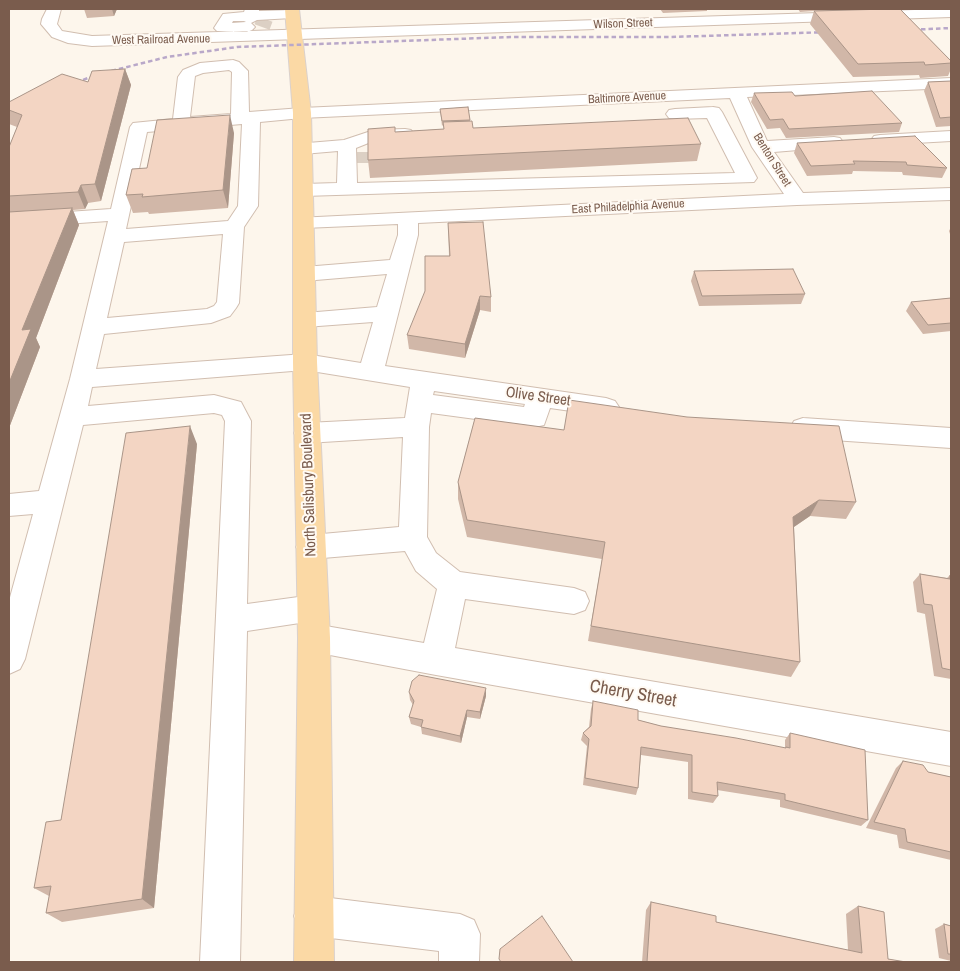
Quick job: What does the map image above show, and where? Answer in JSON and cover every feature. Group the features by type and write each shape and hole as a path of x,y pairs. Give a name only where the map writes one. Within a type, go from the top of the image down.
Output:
{"main road":[{"name":"North Salisbury Boulevard","path":"263,21 302,114 304,320 314,623 314,962"}],"street":[{"name":"West Railroad Avenue","path":"54,9 49,19 52,30 68,38 121,41 175,40 263,21"},
{"name":"Wilson Street","path":"263,21 951,13"},
{"path":"175,40 182,30 222,28 263,21"},
{"path":"94,327 211,316 222,310 228,303 234,226 248,206 245,118 240,71 232,65 200,68 189,73 186,77 181,124"},
{"name":"Baltimore Avenue","path":"120,214 140,127 373,110 951,83"},
{"name":"Benton Street","path":"736,92 761,147 797,199"},
{"path":"355,189 362,147 373,110"},
{"path":"304,190 747,178 713,112 554,118"},
{"path":"302,148 362,147 422,134"},
{"path":"761,147 951,136"},
{"name":"East Philadelphia Avenue","path":"304,222 797,199 951,194"},
{"path":"9,222 120,214 82,379 9,659"},
{"path":"371,372 408,235 408,217"},
{"path":"115,236 234,226"},
{"path":"304,274 400,266"},
{"path":"304,320 387,314"},
{"path":"82,379 305,362 371,372 419,403"},
{"path":"169,408 175,372"},
{"name":"Olive Street","path":"419,403 535,418 539,397 630,410"},
{"path":"307,433 419,403"},
{"path":"419,403 413,538 426,562 453,584 574,601"},
{"path":"71,417 214,404 232,408 238,421 220,962"},
{"path":"778,426 951,438"},
{"path":"9,505 50,501"},
{"path":"311,547 413,538"},
{"path":"436,660 453,584"},
{"name":"Cherry Street","path":"232,620 314,623 436,660 951,749"},
{"path":"314,916 460,934 459,962"}],"building":[{"path":"900,9 951,63 925,65 924,62 858,64 814,11"},
{"path":"125,69 95,184 81,185 78,192 9,196 9,147 22,115 9,110 9,102 62,74 88,82 92,71"},
{"path":"951,81 951,117 940,118 928,82"},
{"path":"872,91 902,123 789,129 783,119 770,120 754,93 792,92 795,96"},
{"path":"468,107 470,120 442,121 440,109"},
{"path":"230,115 223,190 142,197 143,194 126,195 132,169 147,168 157,120"},
{"path":"688,118 701,144 368,160 368,129 395,127 395,132 444,129 443,122 472,121 473,128"},
{"path":"915,136 947,168 907,165 906,162 853,161 855,164 811,166 797,143"},
{"path":"72,208 22,330 31,329 9,383 9,212"},
{"path":"483,222 491,297 480,296 465,344 407,335 425,291 425,256 450,256 448,223"},
{"path":"793,269 805,294 702,296 694,271"},
{"path":"951,298 951,323 928,325 911,302"},
{"path":"569,400 687,417 839,426 856,502 819,500 793,517 800,662 591,626 605,542 467,520 458,482 475,418 564,430"},
{"path":"190,426 142,899 46,913 51,886 34,888 46,822 61,820 126,433"},
{"path":"920,574 950,579 951,575 951,670 942,668 932,605 924,604"},
{"path":"419,675 486,688 480,712 467,710 460,736 421,727 423,720 409,717 414,701 409,692 412,681"},
{"path":"593,701 638,710 638,720 661,726 786,748 790,748 790,733 865,750 868,820 785,800 785,794 717,782 718,796 692,792 692,755 641,747 638,788 585,778 589,739 583,733 591,726"},
{"path":"903,761 923,765 928,772 951,777 951,852 907,842 905,829 874,822"},
{"path":"651,902 716,916 716,922 862,953 858,906 884,912 888,959 906,962 647,962"},
{"path":"542,916 573,962 501,962 499,959 500,949"},
{"path":"944,924 951,926 951,954 948,954"}],"tunnel":[{"path":"262,27 265,19"},
{"path":"364,152 364,163"}],"railway":[{"path":"906,30 951,28"},
{"path":"69,85 99,74 167,57 237,47 511,37 671,37 831,32"}]}
